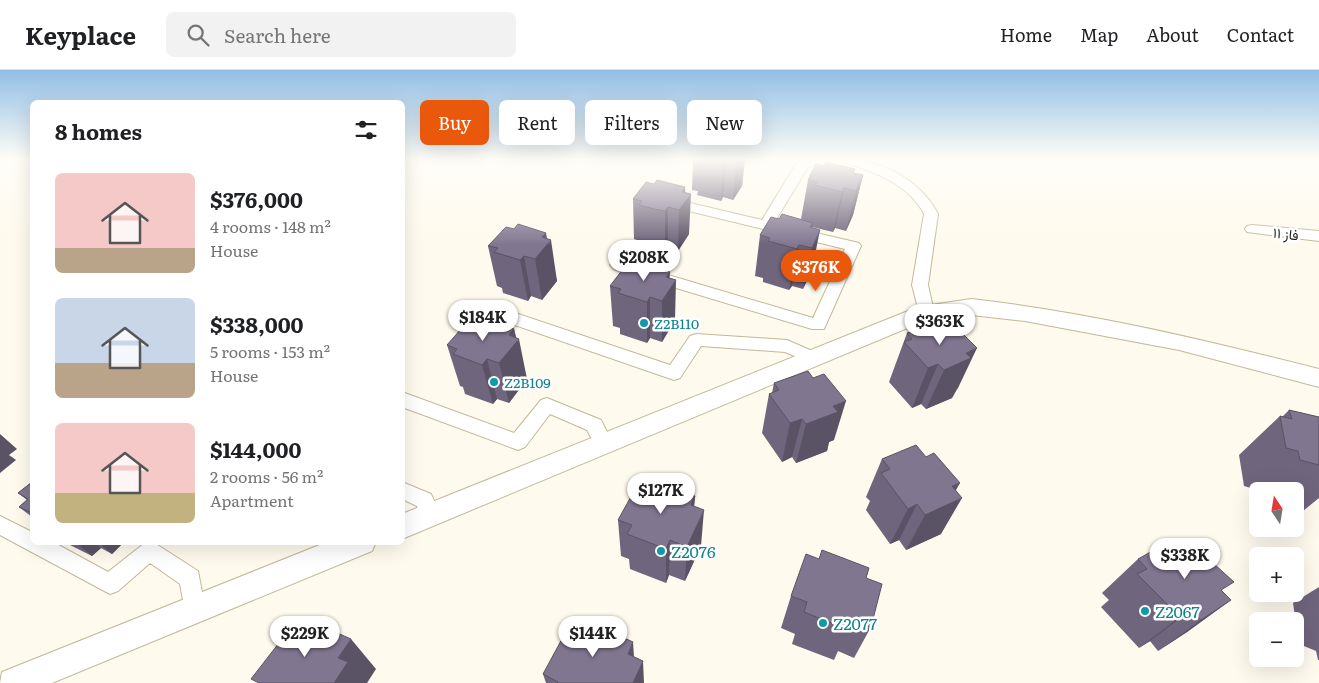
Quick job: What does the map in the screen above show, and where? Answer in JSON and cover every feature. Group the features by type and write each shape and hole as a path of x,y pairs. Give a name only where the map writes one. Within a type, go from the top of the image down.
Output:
{"street":[{"path":"766,224 788,188"},
{"path":"908,188 928,204 931,214 920,286 926,312"},
{"path":"618,265 818,325 854,246 668,202"},
{"name":"فاز ۱۱","path":"1252,229 1319,236"},
{"path":"480,306 674,373 696,340 787,346 814,358"},
{"path":"405,526 926,312 971,307 1025,313 1179,342 1319,378"},
{"path":"405,400 518,442 547,405 594,425 604,444"},
{"path":"405,491 424,500 431,516"},
{"path":"0,525 30,541"},
{"path":"37,545 110,584 149,551 190,578 194,608"},
{"path":"13,683 194,608 354,545"}],"building":[{"path":"642,188 685,188 682,192 691,194 679,210 668,207 665,211 654,209 639,205 642,201 633,199"},
{"path":"825,188 857,188 856,191 844,188 842,192"},
{"path":"782,214 813,223 810,227 820,230 812,248 799,245 797,249 768,241 770,238 760,235 771,217 779,219"},
{"path":"518,224 546,233 542,237 551,240 535,259 524,256 520,260 494,252 498,248 488,246 506,227 514,229"},
{"path":"638,262 670,272 666,277 676,280 662,301 650,297 647,302 618,293 621,289 610,286 626,265 635,267"},
{"path":"482,318 514,329 509,335 519,339 499,363 487,359 482,365 453,354 457,349 447,345 468,321 477,324"},
{"path":"937,322 943,328 953,324 977,348 966,353 971,358 944,370 938,364 928,368 904,342 912,339 907,333"},
{"path":"808,371 813,378 824,374 846,401 833,406 838,412 806,424 802,419 790,423 769,394 779,390 774,383"},
{"path":"1289,410 1319,417 1319,465 1300,460 1298,451 1286,448 1280,416 1292,419"},
{"path":"916,445 926,457 934,453 960,483 952,486 962,498 925,515 917,504 908,509 881,473 890,469 882,459"},
{"path":"654,480 695,496 691,505 704,510 687,547 670,540 666,549 627,534 632,525 618,520 638,484 649,488"},
{"path":"30,484 30,512 19,507 28,499 18,493"},
{"path":"1172,540 1182,550 1192,544 1234,582 1221,590 1231,600 1201,620 1191,610 1180,617 1137,574 1147,569 1138,559"},
{"path":"822,550 869,568 866,578 882,584 871,627 852,619 849,630 804,612 807,602 791,596 806,554 819,559"},
{"path":"310,621 351,639 338,658 348,662 334,683 259,683 251,679 289,630 300,635"},
{"path":"587,621 633,642 628,654 643,661 633,683 557,683 543,674 569,626 582,632"}],"place":[{"name":"Z2B110","path":"644,323"},
{"name":"Z2B109","path":"494,382"},
{"name":"Z2076","path":"661,551"},
{"name":"Z2067","path":"1145,611"},
{"name":"Z2077","path":"823,623"}]}
